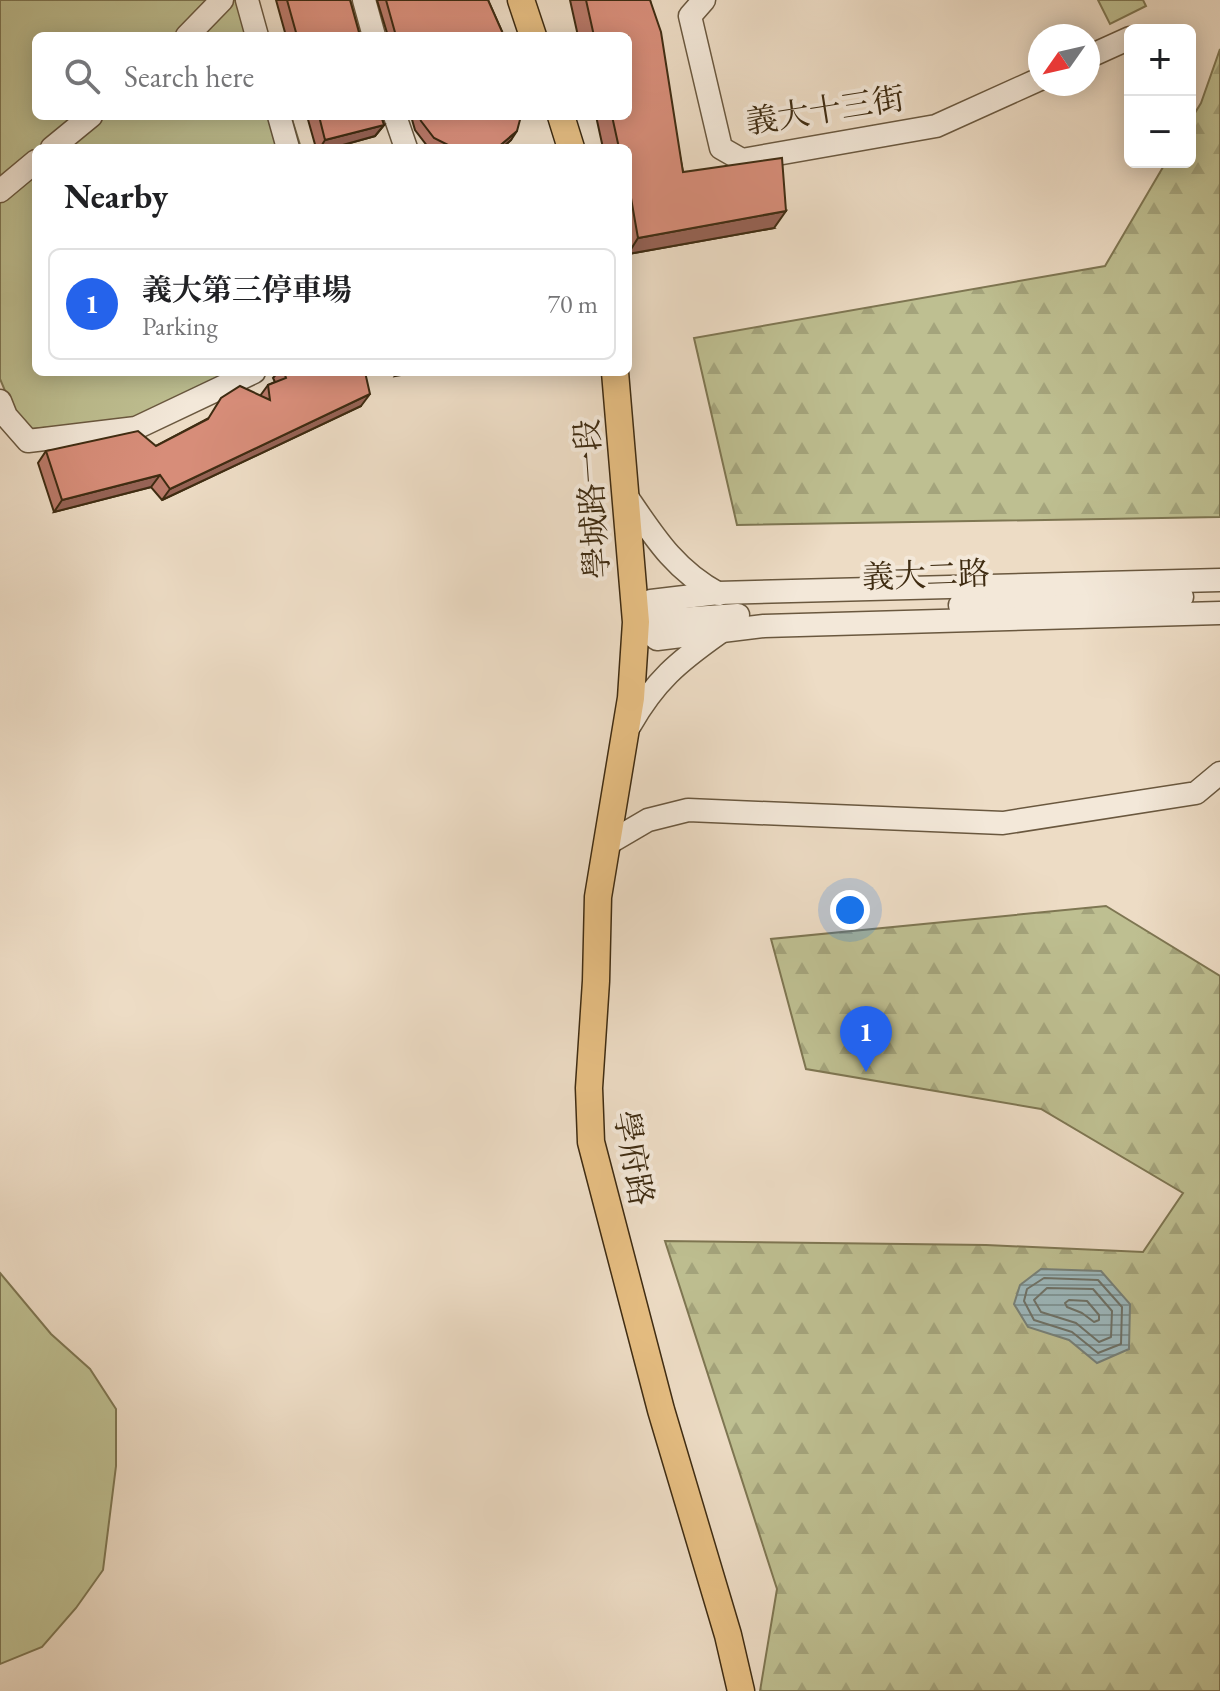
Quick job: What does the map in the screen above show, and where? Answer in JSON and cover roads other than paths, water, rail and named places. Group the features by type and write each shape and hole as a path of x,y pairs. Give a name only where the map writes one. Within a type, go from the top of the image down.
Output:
{"main road":[{"path":"521,0 532,32"},
{"path":"562,120 570,144"},
{"name":"學城路一段","path":"615,376 636,622"},
{"name":"學府路","path":"636,622 631,698 598,897 596,997 589,1088 591,1142 661,1410 728,1635 741,1691"}],"street":[{"path":"191,32 222,0"},
{"path":"247,0 256,32"},
{"path":"364,0 373,32"},
{"name":"義大十三街","path":"704,0 690,16 721,148 742,160 936,126 1028,84"},
{"path":"1100,52 1124,41"},
{"path":"57,144 86,120"},
{"path":"280,120 287,144"},
{"path":"396,120 405,144"},
{"path":"0,191 32,164"},
{"path":"0,401 6,416 28,441 136,428 246,376"},
{"path":"625,494 663,551 698,583 756,613"},
{"path":"1220,580 718,593 651,601 636,622 657,639 780,626 1220,613"},
{"name":"義大二路","path":"636,622 756,613 1220,595"},
{"path":"625,733 648,693 685,658 722,631 756,613"},
{"path":"607,844 648,820 688,810 1003,823 1196,793 1220,773"}],"water":[{"path":"1041,1269 1101,1271 1130,1304 1129,1349 1097,1363 1069,1340 1028,1327 1014,1304 1020,1285"}],"place":[{"name":"義大第三停車場","path":"866,1072"}]}
